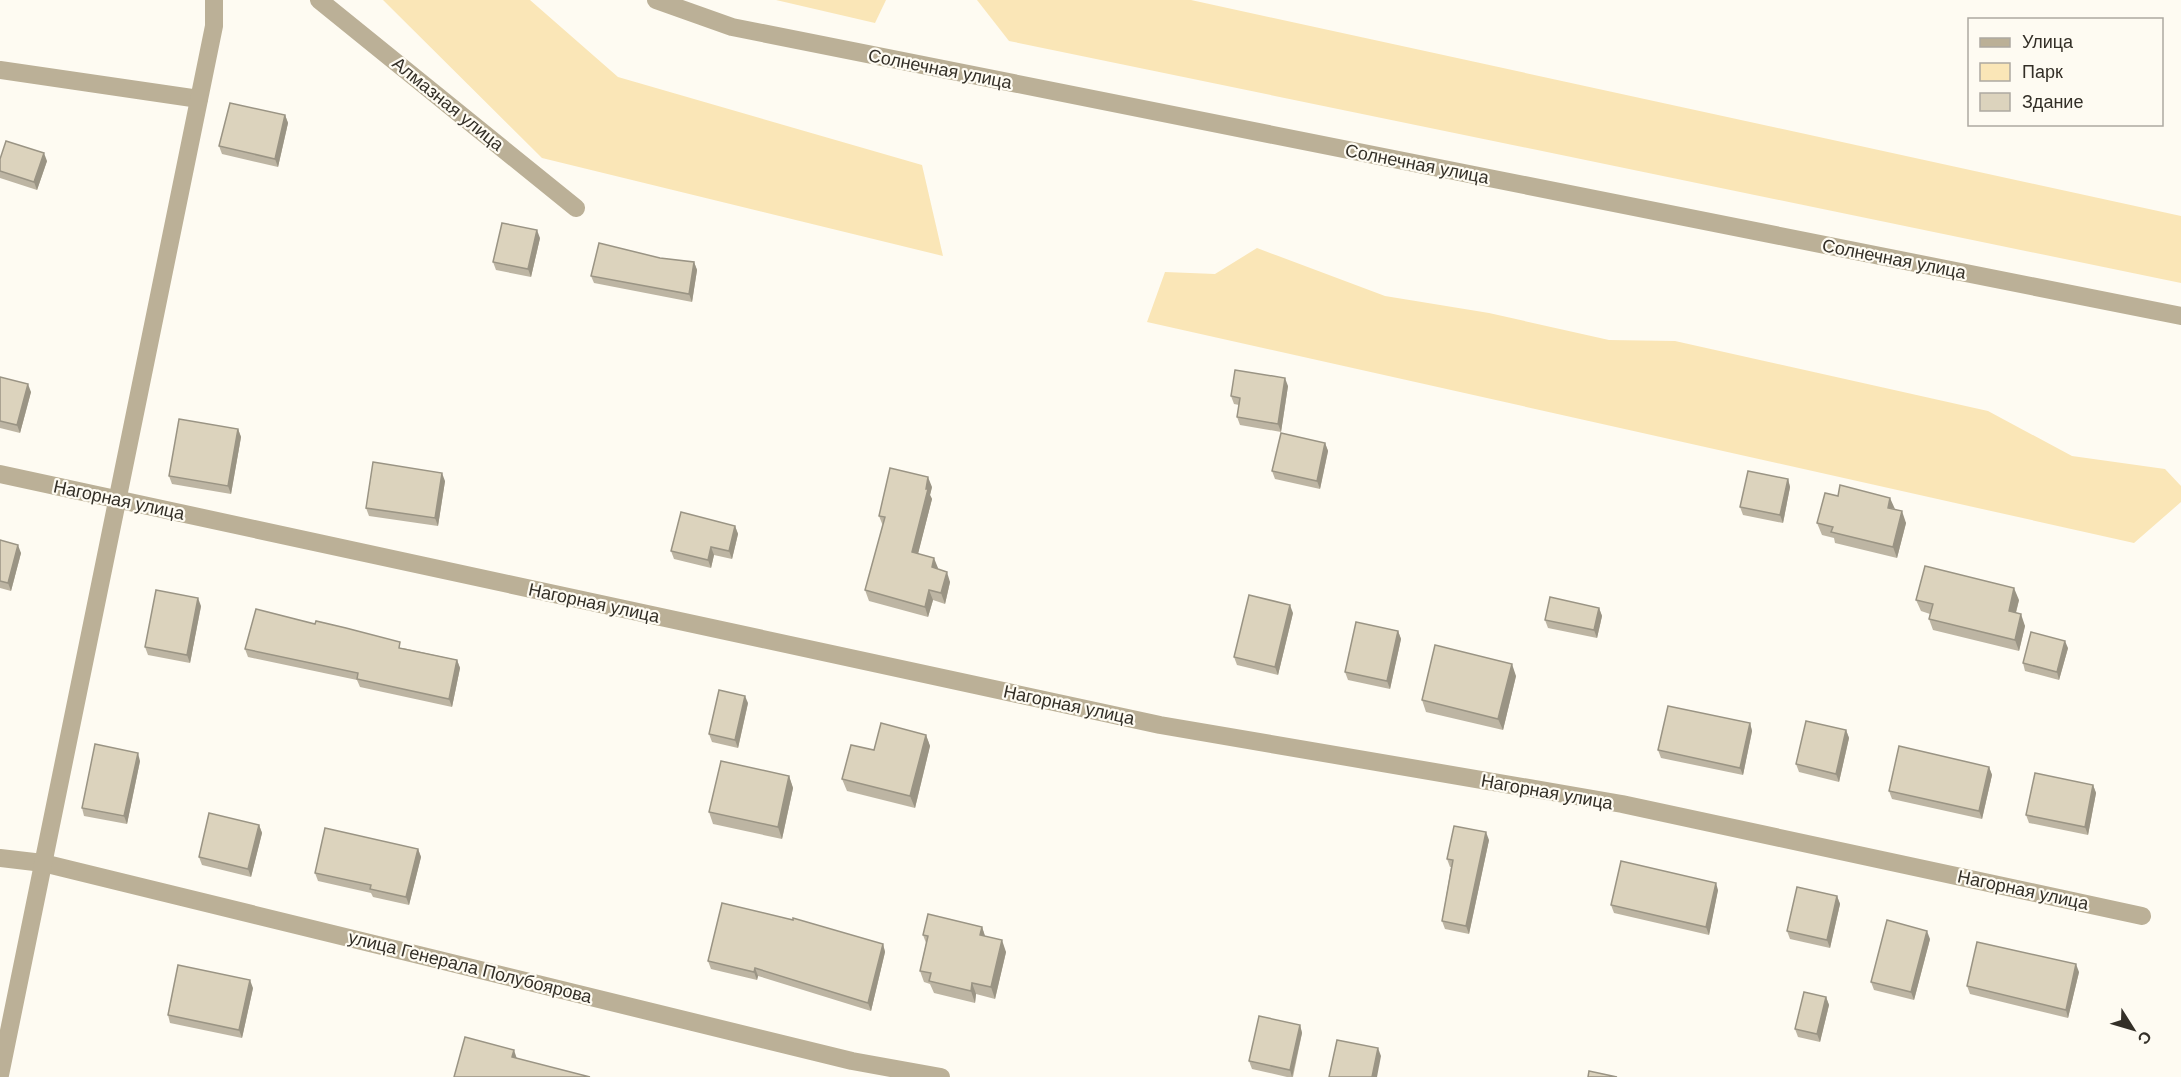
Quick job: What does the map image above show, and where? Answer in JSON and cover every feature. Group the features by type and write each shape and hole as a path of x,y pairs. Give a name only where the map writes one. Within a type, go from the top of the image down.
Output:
{"street":[{"path":"0,1075 214,26 214,0"},
{"name":"Алмазная улица","path":"319,0 576,208"},
{"name":"Солнечная улица","path":"656,0 732,27 2181,316"},
{"path":"0,70 199,99"},
{"name":"Нагорная улица","path":"0,474 1148,722 1622,804 2142,916"},
{"name":"улица Генерала Полубоярова","path":"0,858 43,863 852,1061 941,1077"}],"green space":[{"path":"383,0 530,0 618,77 922,165 943,256 542,158"},
{"path":"776,0 886,0 875,23"},
{"path":"977,0 1191,0 2181,216 2181,283 1009,41"},
{"path":"1257,248 1385,296 1489,313 1609,340 1675,341 1988,411 2072,456 2165,469 2181,486 2181,502 2134,543 1147,322 1165,272 1215,274"}],"building":[{"path":"230,103 285,115 275,159 219,146"},
{"path":"6,141 44,153 34,182 0,171 0,159"},
{"path":"502,223 537,230 528,269 493,262"},
{"path":"599,243 660,258 694,262 689,294 591,276"},
{"path":"1235,370 1285,378 1278,424 1237,417 1240,398 1231,396"},
{"path":"0,377 28,384 17,425 0,421"},
{"path":"179,419 238,429 228,486 169,476"},
{"path":"1281,433 1325,443 1317,481 1272,471"},
{"path":"373,462 442,473 435,518 366,508"},
{"path":"890,468 928,477 926,489 928,489 912,552 934,558 932,567 947,572 941,593 929,590 925,607 865,590 885,517 879,516"},
{"path":"1748,471 1788,479 1780,515 1740,507"},
{"path":"1840,485 1890,498 1888,508 1902,511 1893,547 1831,532 1833,527 1817,523 1825,493 1838,496"},
{"path":"681,512 735,526 729,551 711,547 708,560 671,551"},
{"path":"0,540 18,545 8,583 0,581"},
{"path":"1925,566 2014,588 2009,611 2021,614 2015,640 1929,619 1933,604 1916,600"},
{"path":"156,590 198,598 187,655 145,647"},
{"path":"1249,595 1290,605 1275,667 1234,657"},
{"path":"1550,597 1599,608 1594,630 1545,620"},
{"path":"256,609 315,624 316,621 346,628 400,642 399,648 457,660 449,699 357,679 358,673 245,649"},
{"path":"1356,622 1398,631 1387,681 1345,672"},
{"path":"2031,632 2065,641 2057,672 2023,663"},
{"path":"1435,645 1512,664 1498,719 1422,700"},
{"path":"719,690 745,696 735,740 709,734"},
{"path":"1668,706 1750,723 1740,768 1658,750"},
{"path":"1806,721 1846,730 1836,774 1796,764"},
{"path":"881,723 926,735 910,796 842,779 851,745 874,750"},
{"path":"95,744 138,753 124,816 82,808"},
{"path":"1899,746 1989,767 1979,811 1889,791"},
{"path":"721,761 789,776 778,827 709,812"},
{"path":"2035,773 2093,785 2085,827 2026,815"},
{"path":"209,813 259,825 248,869 199,857"},
{"path":"1454,826 1486,832 1466,926 1442,921 1453,860 1447,859"},
{"path":"325,828 418,849 406,897 370,889 371,885 315,873"},
{"path":"1621,861 1716,883 1706,927 1611,905"},
{"path":"1797,887 1837,896 1827,940 1787,931"},
{"path":"722,903 793,920 793,918 883,944 868,1003 755,968 754,972 708,961"},
{"path":"928,914 982,927 980,935 1002,940 991,987 972,983 971,991 929,981 931,973 920,971 928,936 923,935"},
{"path":"1887,920 1927,931 1911,992 1871,982"},
{"path":"1977,942 2076,964 2066,1010 1967,986"},
{"path":"178,965 250,980 239,1030 168,1015"},
{"path":"1804,992 1826,997 1817,1034 1795,1029"},
{"path":"1259,1016 1300,1025 1290,1070 1249,1061"},
{"path":"465,1037 514,1050 512,1057 590,1077 454,1077"},
{"path":"1337,1040 1378,1048 1372,1077 1329,1077"},
{"path":"1589,1071 1617,1077 1588,1077"}]}
